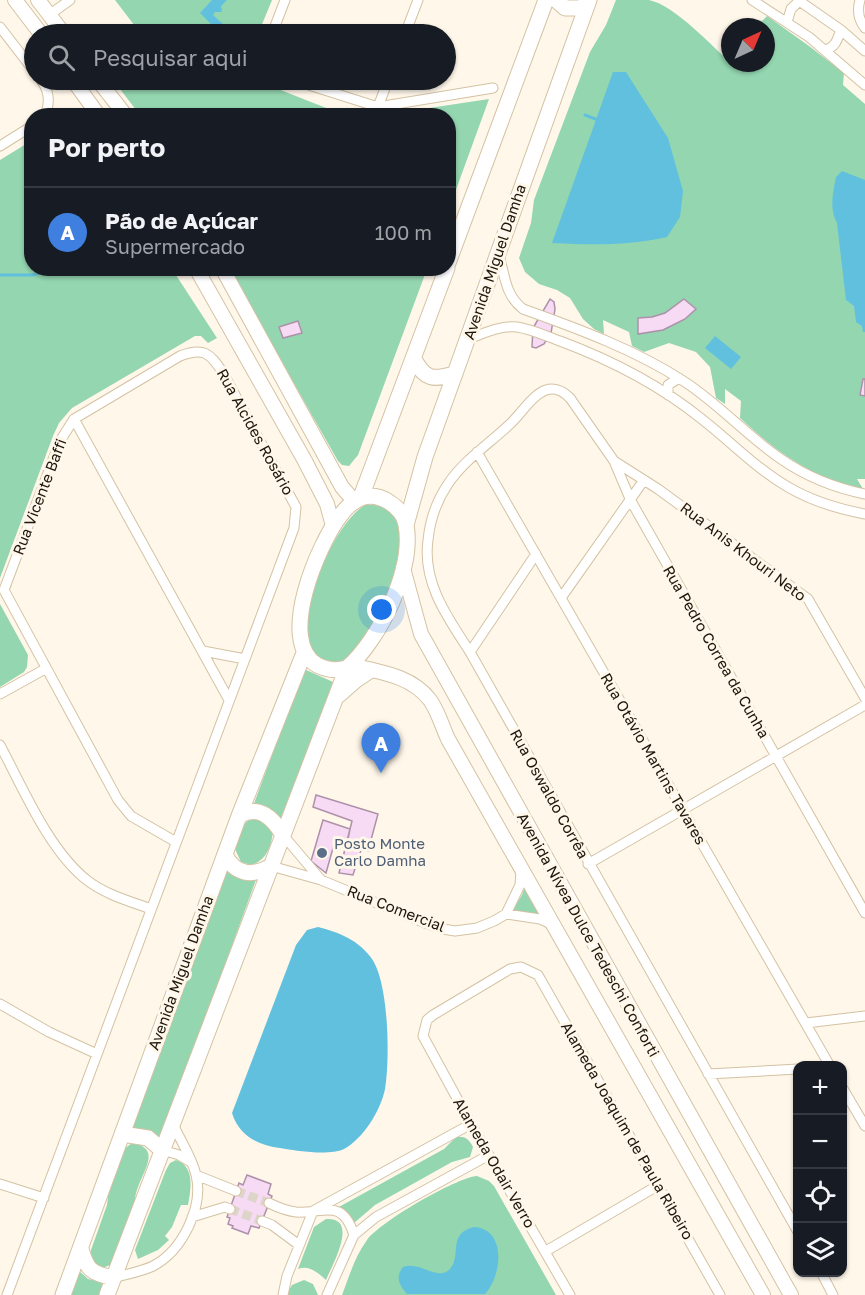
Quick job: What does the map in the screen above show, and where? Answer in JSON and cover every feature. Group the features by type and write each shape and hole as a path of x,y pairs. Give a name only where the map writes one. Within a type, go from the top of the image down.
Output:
{"main road":[{"path":"15,0 33,24"},
{"path":"38,0 57,24"},
{"path":"456,242 546,0"},
{"path":"556,0 565,8 580,8 589,1"},
{"name":"Avenida Miguel Damha","path":"349,667 384,621 394,598 402,568 406,525 425,458 589,1"},
{"path":"80,90 93,108"},
{"path":"106,90 120,108"},
{"path":"201,276 305,461 327,504 333,526"},
{"path":"226,276 342,487 358,500 376,497 394,506 402,514 406,525"},
{"path":"349,667 328,670 311,661 304,653 300,638 304,596 311,572 333,526 342,514 358,500 444,276"},
{"path":"414,359 419,369 425,375 433,378 455,374"},
{"name":"Avenida Nívea Dulce Tedeschi Conforti","path":"402,568 421,634 791,1295"},
{"name":"Avenida Miguel Damha","path":"63,1295 239,816 304,653"},
{"path":"107,1295 349,667"},
{"name":"Avenida Nívea Dulce Tedeschi Conforti","path":"349,667 390,673 406,680 431,701 448,738 763,1295"},
{"path":"336,698 371,670"},
{"path":"239,816 254,812 264,813 274,821 283,835"},
{"path":"225,855 237,868 248,873 259,873 271,866"},
{"path":"122,1134 148,1138 162,1150"},
{"path":"81,1249 89,1269 97,1275 113,1278"}],"street":[{"path":"50,15 70,0"},
{"path":"276,24 285,0"},
{"path":"409,24 418,0"},
{"path":"752,0 825,50 865,85"},
{"path":"787,22 791,9 798,0 865,51"},
{"path":"860,0 859,18 865,28"},
{"path":"0,27 24,58"},
{"path":"825,50 832,48 836,43 840,30"},
{"path":"324,90 378,107 493,88"},
{"path":"45,90 48,96 46,108"},
{"path":"378,107 384,90"},
{"path":"0,146 24,131"},
{"path":"498,251 507,289 523,309 590,334 679,378 715,403 781,459 828,484 865,494"},
{"path":"516,327 523,309"},
{"path":"468,339 492,330 516,327 584,350 615,364 668,394 701,418 772,477 788,487 822,503 865,514"},
{"path":"584,350 590,334"},
{"name":"Rua Vicente Baffi","path":"176,842 131,816 118,800 4,590 60,441 74,418 180,356 191,352 203,352"},
{"name":"Rua Alcides Rosário","path":"203,352 212,357 223,373 296,507 296,518 245,659"},
{"path":"668,394 668,385 679,378"},
{"name":"Rua Oswaldo Corrêa","path":"566,394 555,389 543,391 477,452 447,485 434,512 428,548 429,571 437,598 470,652 793,1223"},
{"name":"Rua Pedro Correa da Cunha","path":"566,394 614,460 631,501 865,913"},
{"path":"74,418 229,700"},
{"name":"Rua Otávio Martins Tavares","path":"477,452 828,1061"},
{"name":"Rua Anis Khouri Neto","path":"614,460 808,599 865,698"},
{"path":"561,598 644,480"},
{"path":"822,503 828,484"},
{"path":"470,652 536,554"},
{"path":"5,1292 44,1198 245,659 202,651"},
{"path":"0,694 45,669"},
{"path":"588,864 865,705"},
{"path":"0,745 54,844 73,867 111,895 151,909"},
{"name":"Rua Comercial","path":"283,835 321,880"},
{"name":"Rua Comercial","path":"271,866 321,880 442,929 468,930 485,925 506,914"},
{"path":"521,868 520,885 506,914 540,920 554,926"},
{"name":"Alameda Joaquim de Paula Ribeiro","path":"424,1029 427,1020 433,1015 510,969 521,967 538,975 720,1295"},
{"path":"0,1004 49,1032 97,1054"},
{"path":"806,1023 865,1016"},
{"name":"Alameda Odair Verro","path":"424,1029 423,1036 427,1045 570,1295"},
{"path":"708,1074 793,1069"},
{"path":"847,1094 865,1126"},
{"path":"113,1278 153,1266 170,1253 180,1242 192,1217 197,1195 196,1175 172,1124"},
{"path":"283,1295 287,1276 313,1211 471,1124"},
{"path":"162,1150 179,1155 191,1162"},
{"path":"327,1295 354,1235 376,1217 489,1155"},
{"path":"192,1217 227,1208 233,1190 196,1175"},
{"path":"0,1184 44,1198"},
{"path":"546,1251 657,1186"},
{"path":"269,1203 296,1212 334,1210 344,1216 351,1225 354,1235"},
{"path":"262,1221 272,1225 299,1245"},
{"path":"824,1277 834,1295"}],"green space":[{"path":"115,0 272,0 262,24 133,24"},
{"path":"616,0 649,0 671,10 721,53 721,72 775,72 775,22 844,73 843,85 865,104 865,479 857,479 863,489 828,479 781,453 767,442 740,418 741,401 725,389 725,404 716,398 710,367 696,352 669,343 644,352 632,346 629,332 603,320 604,334 583,319 570,298 557,290 539,284 525,272 519,258 531,223 534,200 590,52 606,25"},
{"path":"121,90 281,90 326,108 135,108"},
{"path":"489,99 456,190 456,108 429,108"},
{"path":"24,145 24,276 177,276 217,338 208,343 201,336 195,336 72,408 59,423 53,436 0,578 0,160"},
{"path":"233,276 424,276 358,455 349,466 342,465"},
{"path":"365,505 382,506 391,511 398,525 400,544 397,565 381,610 370,630 347,658 331,663 314,655 308,640 307,620 311,598 328,552 340,532"},
{"path":"0,604 28,655 24,672 0,687"},
{"path":"304,669 333,682 281,821 252,809"},
{"path":"251,818 261,818 273,832 267,853 251,865 241,862 235,849 242,826"},
{"path":"228,865 257,877 161,1140 128,1133"},
{"path":"526,883 545,916 527,912 511,912 522,895"},
{"path":"456,1137 470,1142 473,1147 470,1157 452,1162 375,1205 354,1223 346,1212 337,1208 444,1149"},
{"path":"132,1143 142,1146 148,1152 149,1158 113,1264 102,1268 93,1260 91,1250 107,1205 109,1188 124,1149"},
{"path":"176,1160 186,1167 189,1173 191,1185 188,1205 181,1205 172,1227 165,1236 169,1240 158,1250 138,1259 135,1250 166,1170 170,1163"},
{"path":"477,1176 494,1186 556,1295 342,1295 359,1253 375,1232 402,1212 436,1192"},
{"path":"326,1219 336,1220 343,1233 338,1254 326,1280 309,1269 298,1269 314,1227"},
{"path":"79,1271 88,1279 106,1283 101,1295 67,1295"},
{"path":"304,1280 313,1284 318,1295 286,1295 292,1285"}],"water":[{"path":"212,0 227,0 221,6 222,12 215,12 213,15 223,24 211,24 200,13"},
{"path":"613,72 626,72 668,138 683,191 680,217 667,237 610,244 552,243"},
{"path":"842,171 865,180 865,332 856,322 854,306 846,300 837,223 833,212 832,200 836,177"},
{"path":"715,336 741,357 731,369 705,348"},
{"path":"318,927 348,938 367,952 372,959 382,986 388,1041 385,1089 375,1115 351,1144 338,1151 322,1153 272,1147 257,1142 239,1128 232,1113 296,945 307,930"},
{"path":"474,1227 485,1230 492,1236 498,1254 495,1276 485,1294 407,1294 399,1281 399,1274 403,1267 416,1266 444,1273 453,1264 460,1235 465,1230"}],"building":[{"path":"550,299 554,302 555,309 551,333 544,344 536,348 532,347 533,328"},
{"path":"684,299 696,309 685,319 663,330 638,334 638,318 665,313"},
{"path":"298,321 302,333 283,338 279,327"},
{"path":"863,379 865,379 865,396 860,395"},
{"path":"316,795 378,814 368,851 361,850 353,875 339,873 352,821 313,807"},
{"name":"Posto Monte Carlo Damha","path":"323,820 350,829 347,844 335,841 326,873 311,861"},
{"path":"247,1175 271,1184 268,1194 272,1196 259,1228 251,1226 248,1234 232,1228 233,1226 228,1224 230,1218 227,1217 239,1183 243,1185"}],"waterway":[{"path":"585,115 598,120"},
{"path":"0,275 24,275"}],"tunnel":[{"path":"236,1191 269,1203"},
{"path":"230,1209 262,1221"}],"place":[{"name":"Pão de Açúcar","path":"381,773"},
{"name":"Posto Monte Carlo Damha","path":"322,853"}]}
